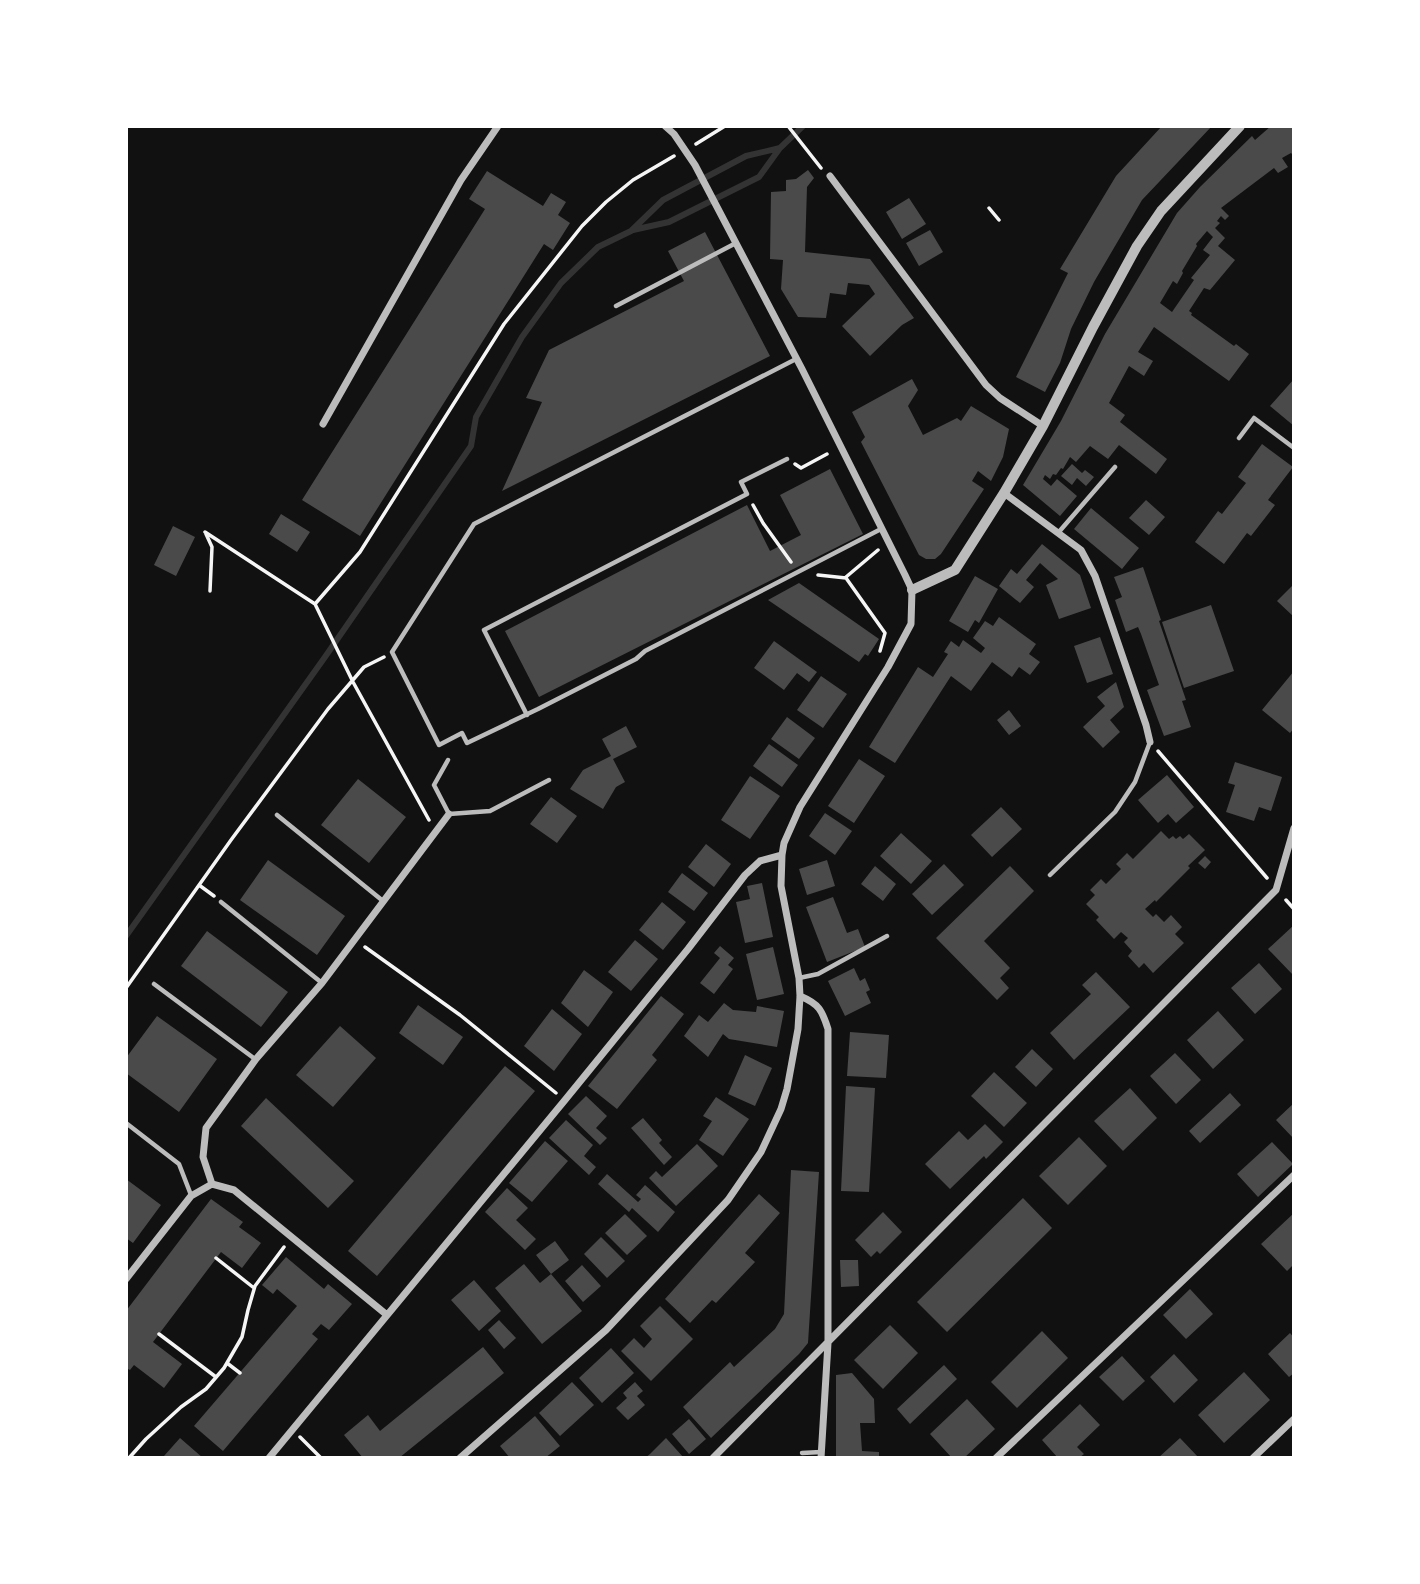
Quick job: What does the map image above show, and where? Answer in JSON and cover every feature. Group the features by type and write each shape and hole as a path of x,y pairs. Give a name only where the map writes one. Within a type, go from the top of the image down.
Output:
{"street":[{"path":"323,424 461,180 498,126"},
{"path":"460,1458 606,1330 737,1189 761,1152 787,1089 796,1042 800,996 781,886 782,855 800,807 888,667 911,624 912,590 882,528 695,165 674,134 664,126"},
{"path":"912,590 955,570 1043,426 1137,246 1161,211 1240,126"},
{"path":"830,176 986,384 1000,398 1043,426"},
{"path":"1004,493 1081,550 1095,576 1150,742"},
{"path":"212,1185 203,1157 206,1128 256,1059 322,983 449,814"},
{"path":"713,1458 1276,890 1294,828"},
{"path":"269,1458 565,1100 745,875 760,861 782,855"},
{"path":"800,996 822,1011 828,1029 828,1343 821,1455"},
{"path":"996,1458 1294,1175"},
{"path":"126,1279 191,1196 212,1185 234,1190 387,1315"},
{"path":"1253,1458 1294,1419"}],"lane":[{"path":"616,306 736,243"},
{"path":"797,359 474,524 392,652 439,745 462,733 467,743 527,715 882,528"},
{"path":"1239,438 1254,418 1294,449"},
{"path":"527,715 484,630 747,494 741,482 788,459"},
{"path":"1058,533 1115,467"},
{"path":"1050,875 1115,812 1135,782 1150,742"},
{"path":"448,760 434,785 449,814 490,811 549,780"},
{"path":"277,815 383,902"},
{"path":"221,902 322,983"},
{"path":"799,978 818,974 887,936"},
{"path":"154,984 256,1059"},
{"path":"126,1123 179,1164 191,1196"},
{"path":"802,1453 821,1455"}],"path":[{"path":"699,142 725,126"},
{"path":"788,126 819,166"},
{"path":"316,604 360,552 504,324 582,226 633,180 672,157"},
{"path":"989,208 999,220"},
{"path":"788,459 801,468 827,454"},
{"path":"747,494 763,523 800,574 846,578 877,551"},
{"path":"210,591 212,547 205,532 316,604 353,682 435,831"},
{"path":"846,578 885,633 880,653"},
{"path":"126,988 328,709 365,667 392,652"},
{"path":"1150,742 1276,890"},
{"path":"199,885 221,902"},
{"path":"355,940 460,1016 565,1100"},
{"path":"130,1458 146,1439 181,1407 206,1389 227,1363 242,1337 254,1288 292,1237"},
{"path":"216,1258 254,1288"},
{"path":"159,1334 216,1377"},
{"path":"227,1363 240,1373"},
{"path":"293,1429 321,1458"}],"building":[{"path":"1162,126 1212,126 1142,200 1094,282 1045,392 1016,377 1068,273 1060,269 1116,176"},
{"path":"1271,126 1294,126 1294,156 1291,153 1282,158 1288,167 1278,173 1274,168 1221,208 1229,216 1225,220 1221,216 1217,221 1220,223 1215,228 1225,238 1218,246 1235,260 1210,290 1204,288 1189,311 1234,346 1236,344 1249,354 1229,381 1154,327 1138,352 1153,361 1144,376 1129,366 1109,403 1125,415 1120,422 1167,459 1156,474 1119,445 1108,459 1090,446 1076,462 1070,457 1056,475 1053,474 1050,479 1045,475 1043,479 1051,486 1057,479 1077,496 1060,516 1023,485 1061,421 1105,334 1177,213 1252,136 1255,140","holes":["1207,231 1213,237 1203,250 1210,255 1191,278 1194,280 1172,312 1160,303 1173,281 1177,284 1196,244"]},
{"path":"808,170 814,178 807,187 805,252 870,259 914,318 902,325 870,356 842,326 875,294 869,285 848,283 846,295 830,293 826,318 798,317 781,289 783,260 770,259 771,192 786,191 786,180 796,179"},
{"path":"487,171 543,206 551,193 566,202 558,215 570,223 553,250 544,244 360,536 302,500 485,209 469,199"},
{"path":"909,198 926,224 902,239 886,212"},
{"path":"930,230 943,252 919,266 906,243"},
{"path":"705,232 770,356 502,491 542,402 526,398 549,350 684,281 668,251"},
{"path":"912,379 918,390 908,406 923,435 957,418 961,421 971,406 1009,429 1003,457 991,481 978,471 972,481 984,489 935,559 926,559 919,555 861,442 865,437 852,412"},
{"path":"1294,379 1294,426 1270,406"},
{"path":"1262,444 1293,467 1268,500 1275,505 1251,536 1247,533 1224,564 1195,542 1218,511 1222,514 1246,483 1238,477"},
{"path":"1072,464 1082,473 1085,470 1094,477 1086,486 1077,478 1072,485 1061,476"},
{"path":"830,469 863,534 539,697 505,631 747,505 770,551 801,535 780,495"},
{"path":"1146,500 1165,517 1149,535 1129,518"},
{"path":"1091,508 1139,548 1122,569 1074,529"},
{"path":"281,514 310,532 297,552 269,534"},
{"path":"173,526 195,537 176,576 154,565"},
{"path":"1042,544 1080,575 1091,608 1059,619 1046,585 1058,579 1040,563 1026,580 1034,587 1020,603 999,586 1011,569 1017,574"},
{"path":"1143,567 1186,700 1182,701 1191,727 1164,736 1147,690 1159,685 1141,634 1138,627 1126,632 1115,600 1122,597 1114,577"},
{"path":"975,576 998,589 979,623 975,620 968,632 949,621"},
{"path":"799,583 879,639 868,656 865,654 859,662 768,600"},
{"path":"1294,584 1294,617 1277,601"},
{"path":"1211,605 1234,671 1184,688 1162,622"},
{"path":"999,617 1036,644 1029,654 1040,662 1030,675 1019,667 1012,677 992,662 971,691 951,676 895,763 869,747 918,667 933,677 948,654 944,652 951,641 959,647 963,640 981,653 985,648 973,638 985,621 993,626"},
{"path":"1100,637 1113,674 1087,683 1074,646"},
{"path":"774,641 817,672 809,682 797,673 784,690 754,668"},
{"path":"1294,671 1294,728 1290,733 1262,710"},
{"path":"821,676 847,694 823,728 797,710"},
{"path":"1116,682 1124,707 1110,720 1120,732 1103,748 1083,727 1105,706 1097,697"},
{"path":"1009,710 1021,726 1009,735 997,720"},
{"path":"787,717 815,738 799,759 771,739"},
{"path":"626,726 637,747 613,759 625,782 616,787 603,809 570,789 583,770 611,756 602,739"},
{"path":"769,744 798,765 782,787 753,766"},
{"path":"859,759 885,776 854,823 828,806"},
{"path":"1235,762 1282,777 1271,811 1259,807 1254,821 1226,812 1235,785 1228,783"},
{"path":"1167,775 1194,807 1176,823 1168,814 1158,823 1138,800"},
{"path":"750,776 780,796 750,839 721,820"},
{"path":"358,779 406,817 369,863 321,825"},
{"path":"551,797 577,816 557,843 530,824"},
{"path":"1001,807 1022,829 992,857 971,835"},
{"path":"825,813 852,831 835,855 809,836"},
{"path":"1161,831 1169,839 1180,836 1183,839 1189,834 1205,850 1156,902 1155,900 1145,909 1164,922 1171,915 1182,927 1175,934 1184,943 1153,973 1144,963 1139,968 1128,956 1132,951 1124,942 1128,938 1121,932 1114,939 1096,920 1099,917 1086,904 1095,895 1090,890 1101,879 1106,884 1121,869 1116,864 1127,853 1133,859"},
{"path":"901,833 932,861 911,884 880,856"},
{"path":"706,844 731,864 714,887 688,867"},
{"path":"1205,856 1211,862 1205,869 1198,863"},
{"path":"268,860 345,916 317,955 240,900"},
{"path":"827,860 835,886 807,895 799,869"},
{"path":"944,864 964,885 932,915 912,894"},
{"path":"875,866 896,884 883,901 861,884"},
{"path":"1010,866 1034,891 984,941 1010,968 1000,978 1009,988 997,1000 936,938"},
{"path":"682,873 708,893 694,911 668,892"},
{"path":"762,883 773,937 745,943 736,902 750,899 747,886"},
{"path":"833,897 847,933 858,929 865,947 827,962 806,907"},
{"path":"662,902 686,922 663,950 639,930"},
{"path":"1294,925 1294,976 1268,949"},
{"path":"207,931 288,992 261,1027 181,966"},
{"path":"635,940 658,959 631,991 608,972"},
{"path":"720,946 734,958 728,965 733,969 714,994 700,983 720,958 714,953"},
{"path":"773,947 784,994 757,1000 746,954"},
{"path":"1259,963 1282,989 1255,1014 1231,988"},
{"path":"854,968 860,981 865,978 870,990 866,992 871,1003 845,1016 828,981"},
{"path":"584,970 613,992 588,1027 561,1003"},
{"path":"1096,972 1130,1007 1074,1060 1050,1033 1091,994 1082,985"},
{"path":"661,996 684,1014 652,1055 657,1060 617,1109 588,1086"},
{"path":"724,1003 733,1010 756,1012 757,1006 784,1011 777,1047 729,1039 723,1034 708,1057 684,1036 699,1015 708,1022"},
{"path":"418,1005 463,1037 443,1065 399,1033"},
{"path":"552,1009 582,1034 554,1071 524,1046"},
{"path":"1218,1011 1244,1040 1213,1069 1187,1040"},
{"path":"157,1016 217,1059 179,1112 126,1073 126,1058"},
{"path":"340,1026 376,1058 333,1107 296,1075"},
{"path":"850,1032 889,1035 886,1078 847,1076"},
{"path":"1032,1049 1053,1069 1036,1087 1015,1067"},
{"path":"1175,1053 1201,1080 1176,1104 1150,1076"},
{"path":"745,1055 772,1068 755,1106 728,1094"},
{"path":"505,1066 535,1091 377,1276 348,1251"},
{"path":"994,1072 1027,1103 1004,1127 971,1096"},
{"path":"846,1086 875,1088 869,1192 841,1191"},
{"path":"1130,1088 1157,1118 1123,1151 1094,1121"},
{"path":"1230,1093 1241,1105 1200,1143 1189,1131"},
{"path":"586,1096 607,1116 596,1128 607,1138 600,1145 568,1114"},
{"path":"716,1097 749,1119 723,1156 699,1140 712,1121 703,1116"},
{"path":"266,1098 354,1181 328,1208 241,1126"},
{"path":"1294,1103 1294,1139 1276,1120"},
{"path":"643,1118 662,1140 659,1143 672,1157 664,1165 631,1128"},
{"path":"566,1120 593,1145 584,1156 596,1167 589,1175 549,1138"},
{"path":"985,1124 1003,1142 986,1159 984,1156 950,1189 925,1164 959,1131 968,1140"},
{"path":"1079,1137 1107,1166 1068,1205 1039,1176"},
{"path":"545,1141 568,1161 532,1202 509,1183"},
{"path":"1272,1142 1293,1164 1258,1197 1237,1174"},
{"path":"697,1144 718,1166 676,1206 649,1178 656,1171 662,1177"},
{"path":"791,1170 819,1172 808,1343 711,1438 683,1407 730,1362 734,1367 775,1329 784,1314"},
{"path":"607,1174 638,1202 641,1199 636,1195 645,1185 675,1212 658,1232 632,1208 629,1212 598,1184"},
{"path":"126,1179 161,1205 133,1243 126,1238"},
{"path":"507,1188 528,1208 516,1220 536,1239 525,1250 485,1212"},
{"path":"759,1194 780,1213 745,1253 755,1262 716,1303 712,1300 690,1323 665,1299"},
{"path":"1023,1198 1052,1228 947,1332 917,1302"},
{"path":"211,1199 243,1222 239,1227 261,1243 242,1268 221,1252 153,1342 182,1364 164,1388 134,1365 130,1370 126,1368 126,1311"},
{"path":"883,1212 902,1232 880,1254 877,1251 871,1257 855,1240"},
{"path":"1294,1213 1294,1264 1287,1271 1261,1244"},
{"path":"625,1214 647,1236 627,1255 605,1233"},
{"path":"601,1237 625,1261 607,1278 584,1254"},
{"path":"555,1241 569,1260 551,1274 536,1255"},
{"path":"286,1257 324,1289 328,1284 352,1304 329,1330 321,1324 312,1334 318,1339 223,1451 194,1426 297,1306 277,1289 273,1294 262,1285"},
{"path":"840,1260 858,1260 859,1286 841,1287"},
{"path":"524,1264 540,1283 551,1274 582,1311 542,1344 495,1288"},
{"path":"582,1265 601,1286 583,1302 565,1281"},
{"path":"474,1280 501,1311 479,1331 451,1300"},
{"path":"1190,1289 1213,1314 1186,1339 1163,1315"},
{"path":"660,1306 693,1339 651,1381 621,1351 634,1338 644,1348 652,1339 640,1326"},
{"path":"499,1320 516,1338 504,1349 488,1330"},
{"path":"890,1325 918,1353 883,1389 854,1360"},
{"path":"1042,1331 1068,1358 1017,1408 991,1382"},
{"path":"1290,1333 1294,1338 1294,1373 1289,1377 1268,1354"},
{"path":"483,1347 504,1373 399,1458 363,1458 344,1435 368,1415 380,1431"},
{"path":"611,1348 634,1373 602,1403 579,1378"},
{"path":"1174,1354 1198,1380 1174,1403 1150,1377"},
{"path":"1122,1356 1145,1381 1123,1401 1099,1377"},
{"path":"944,1365 957,1379 910,1424 897,1409"},
{"path":"1244,1372 1270,1400 1224,1443 1198,1415"},
{"path":"852,1373 874,1399 875,1423 860,1423 862,1451 879,1452 879,1458 836,1458 836,1375"},
{"path":"572,1382 594,1405 560,1436 539,1413"},
{"path":"635,1382 643,1391 637,1396 645,1405 628,1420 616,1408 627,1398 623,1393"},
{"path":"967,1399 995,1429 964,1458 952,1458 930,1434"},
{"path":"1080,1404 1100,1425 1077,1447 1084,1454 1079,1458 1058,1458 1042,1440"},
{"path":"535,1416 560,1446 545,1458 510,1458 500,1446"},
{"path":"689,1419 706,1439 689,1454 672,1434"},
{"path":"180,1438 203,1458 164,1456"},
{"path":"666,1438 684,1458 645,1458 650,1454"},
{"path":"1180,1438 1199,1458 1158,1458"}],"waterway":[{"path":"126,936 471,446 476,417 522,337 561,283 598,247 631,231 663,200 746,156 780,148 803,126"},
{"path":"633,230 669,222 759,177 780,148"}]}
